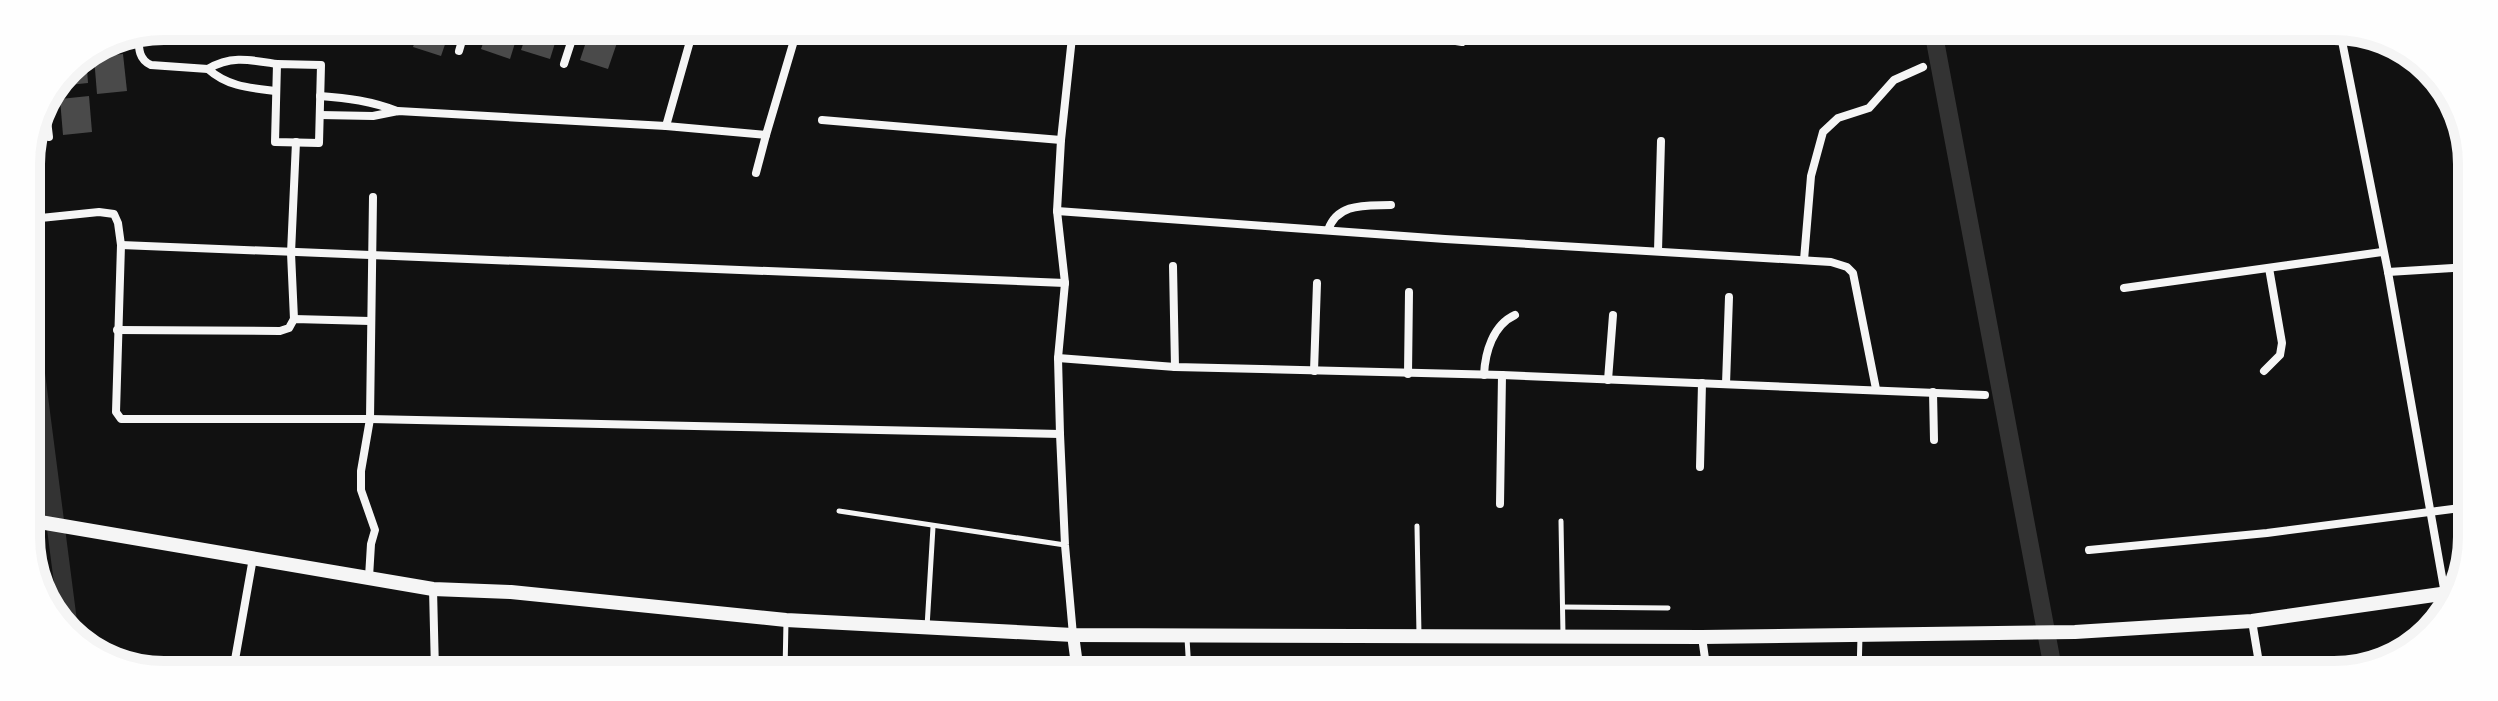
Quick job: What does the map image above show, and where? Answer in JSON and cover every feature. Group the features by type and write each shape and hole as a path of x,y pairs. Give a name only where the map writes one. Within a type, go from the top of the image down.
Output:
{"main road":[{"path":"40,523 433,589 511,592 786,620 1073,635 1702,637 2075,632 2252,621 2444,594"}],"street":[{"path":"459,51 462,40"},
{"path":"564,64 572,40"},
{"path":"666,126 690,40"},
{"path":"756,173 794,40"},
{"path":"1072,40 1057,211 1065,283 1058,358 1065,545 1077,661"},
{"path":"1450,40 1462,42"},
{"path":"2342,41 2448,585"},
{"path":"139,43 140,56 151,65 208,69 221,62 241,58 277,64 321,65 319,143 275,142 277,64"},
{"path":"1804,260 1811,176 1823,132 1838,118 1869,108 1894,80 1923,67"},
{"path":"208,69 219,79 238,86 276,91"},
{"path":"320,96 364,100 398,111"},
{"path":"320,115 373,116 398,111 666,126 766,135"},
{"path":"822,120 1061,140"},
{"path":"47,123 49,137"},
{"path":"1658,251 1661,141"},
{"path":"117,330 280,331 289,328 294,319 291,253 296,142"},
{"path":"369,577 375,530 361,490 361,471 370,419 373,197"},
{"path":"1328,230 1332,219 1346,209 1391,205"},
{"path":"1057,211 1838,263 1853,273 1876,389"},
{"path":"40,218 99,212 114,214 121,245 116,412 121,419 370,419 1060,434"},
{"path":"121,245 1065,283"},
{"path":"2124,288 2382,252"},
{"path":"1173,266 1175,367"},
{"path":"2264,371 2280,355 2282,343 2269,268"},
{"path":"2388,272 2458,268"},
{"path":"1314,371 1317,283"},
{"path":"1408,374 1409,292"},
{"path":"1726,384 1729,297"},
{"path":"1484,375 1493,338 1507,318 1515,315"},
{"path":"1608,380 1613,315"},
{"path":"294,319 370,321"},
{"path":"1058,358 1175,367 1502,375 1985,395"},
{"path":"1500,504 1502,375"},
{"path":"1700,467 1702,383"},
{"path":"1933,392 1934,440"},
{"path":"2089,550 2267,533 2458,508"},
{"path":"235,661 253,558"},
{"path":"433,589 435,661"},
{"path":"2252,621 2259,661"},
{"path":"1702,637 1705,661"}],"lane":[{"path":"839,511 1065,545"},
{"path":"1561,521 1563,636"},
{"path":"1417,526 1420,636"},
{"path":"927,628 933,527"},
{"path":"1563,607 1668,608"},
{"path":"785,661 786,620"},
{"path":"1859,661 1860,635"},
{"path":"1187,636 1188,661"}],"building":[{"path":"415,40 447,40 441,56 413,47"},
{"path":"484,40 516,40 510,59 481,49"},
{"path":"524,40 556,40 550,59 521,50"},
{"path":"587,40 618,40 608,69 580,60"},
{"path":"123,54 127,91 97,94 94,62 104,56"},
{"path":"87,68 88,83 70,85"},
{"path":"89,96 92,132 63,135 60,99"}],"waterway":[{"path":"1935,40 2052,661"},
{"path":"40,405 67,613"}]}
